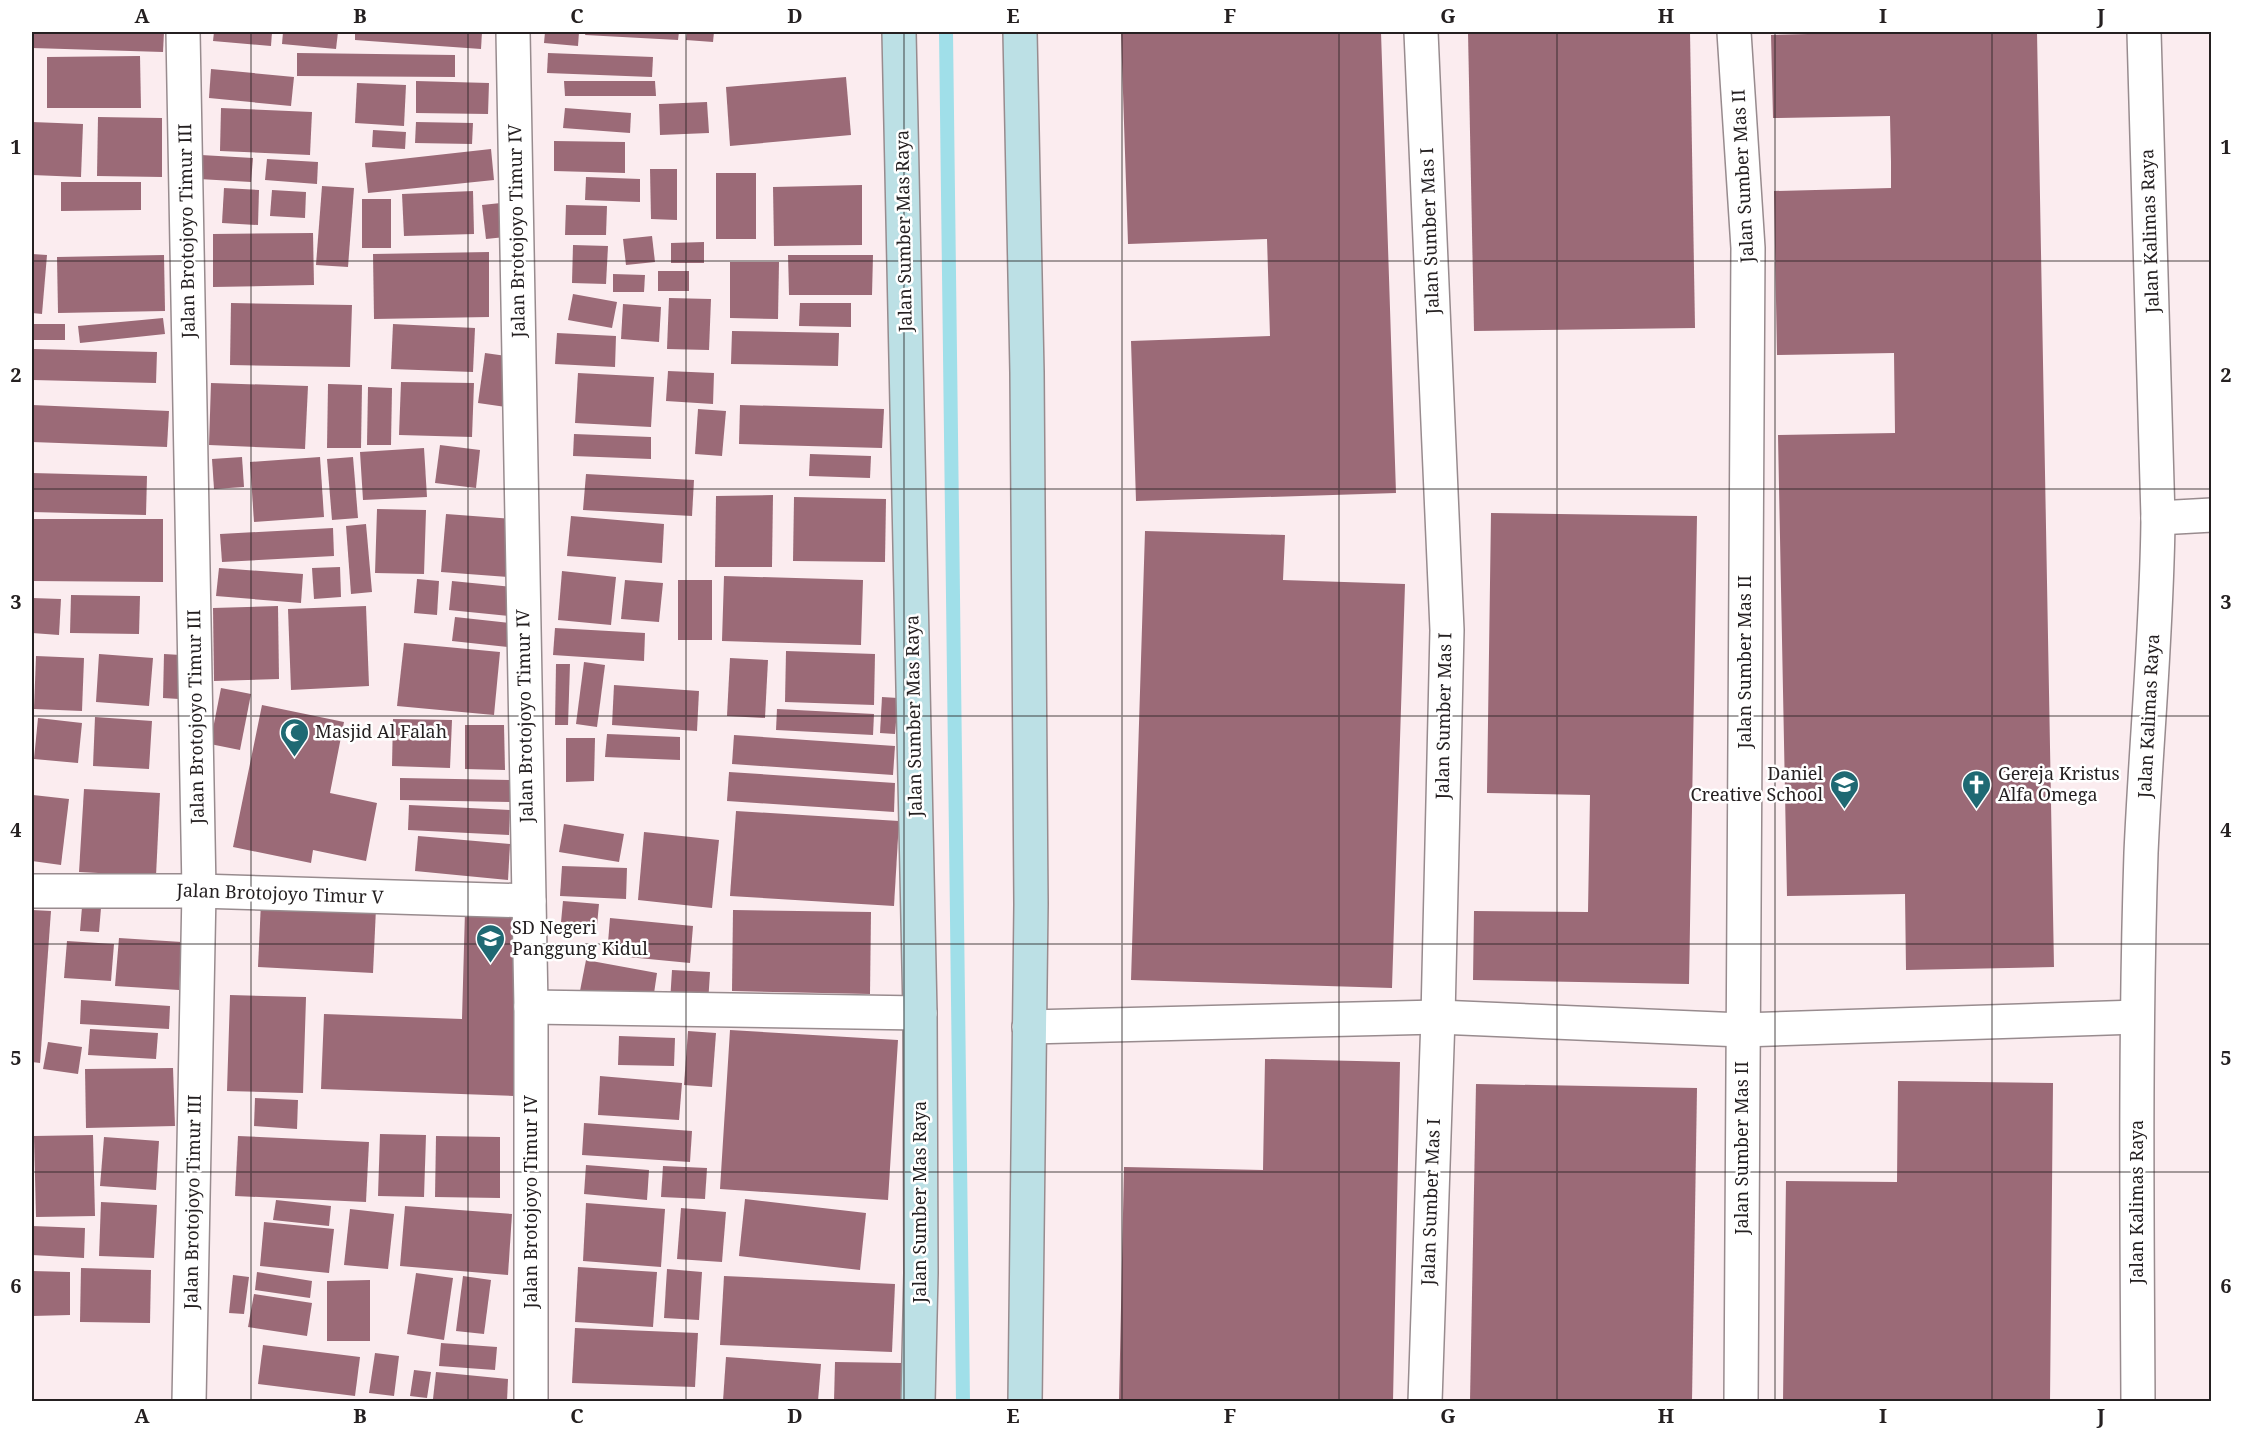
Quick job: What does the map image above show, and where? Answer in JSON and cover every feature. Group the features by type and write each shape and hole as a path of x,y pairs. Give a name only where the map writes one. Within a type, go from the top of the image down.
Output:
{"street":[{"name":"Jalan Brotojoyo Timur III","path":"183,32 199,891 189,1401"},
{"name":"Jalan Brotojoyo Timur IV","path":"513,32 531,1007 531,1401"},
{"name":"Jalan Sumber Mas Raya","path":"899,32 920,1013 921,1273 918,1401"},
{"path":"1020,32 1027,384 1030,892 1025,1401"},
{"name":"Jalan Sumber Mas I","path":"1421,32 1447,630 1438,1017 1425,1401"},
{"name":"Jalan Sumber Mas II","path":"1734,32 1748,248 1741,1401"},
{"name":"Jalan Kalimas Raya","path":"2138,1401 2137,1017 2142,851 2158,518 2144,32"},
{"path":"2158,518 2211,515"},
{"name":"Jalan Brotojoyo Timur V","path":"32,891 199,891 529,901"},
{"path":"531,1007 920,1013"},
{"path":"1029,1027 1438,1017 1742,1030 2137,1017"}],"building":[{"path":"32,32 164,32 163,52 32,48"},
{"path":"214,32 272,32 271,46 213,41"},
{"path":"283,32 338,32 336,49 282,44"},
{"path":"355,32 482,32 481,49 355,40"},
{"path":"545,32 579,32 578,46 544,43"},
{"path":"586,32 679,32 678,40 585,35"},
{"path":"687,32 714,32 713,42 686,40"},
{"path":"1121,32 1381,32 1396,493 1136,501 1131,341 1270,336 1267,239 1128,244"},
{"path":"1468,32 1690,32 1695,328 1474,331"},
{"path":"2037,32 2054,967 1906,970 1905,894 1787,896 1778,435 1895,433 1894,353 1777,355 1774,191 1891,188 1891,162 1890,116 1773,118 1771,35"},
{"path":"297,53 455,55 455,77 297,76"},
{"path":"548,53 653,57 652,77 547,73"},
{"path":"140,56 141,108 47,108 47,57"},
{"path":"211,69 294,77 291,106 209,98"},
{"path":"846,77 851,135 730,146 726,87"},
{"path":"416,81 489,83 488,114 416,113"},
{"path":"564,81 655,81 656,96 565,96"},
{"path":"357,83 406,85 404,126 355,123"},
{"path":"707,102 709,133 660,135 659,104"},
{"path":"221,108 312,112 310,155 220,151"},
{"path":"565,108 631,113 630,133 563,128"},
{"path":"98,117 162,118 162,177 97,176"},
{"path":"32,122 83,124 81,177 32,175"},
{"path":"416,122 473,123 472,144 415,143"},
{"path":"373,130 406,132 405,149 372,147"},
{"path":"554,141 625,142 625,173 554,171"},
{"path":"491,149 494,180 368,193 365,163"},
{"path":"201,155 253,158 251,182 199,179"},
{"path":"267,159 318,162 317,184 265,180"},
{"path":"650,169 677,169 677,220 651,219"},
{"path":"716,173 756,173 756,239 716,239"},
{"path":"586,177 640,179 640,202 585,200"},
{"path":"61,182 141,182 141,210 61,211"},
{"path":"862,185 862,245 774,246 773,187"},
{"path":"322,186 354,188 348,267 316,265"},
{"path":"224,188 259,190 258,225 222,223"},
{"path":"272,190 306,192 305,218 270,216"},
{"path":"473,191 474,234 404,236 402,194"},
{"path":"362,199 391,199 391,248 362,248"},
{"path":"510,202 514,236 486,239 482,205"},
{"path":"566,205 607,206 606,235 565,235"},
{"path":"313,233 314,285 213,287 213,234"},
{"path":"652,236 655,262 626,265 623,239"},
{"path":"704,242 704,263 671,263 671,243"},
{"path":"573,245 608,246 606,284 572,283"},
{"path":"489,252 489,317 374,319 373,254"},
{"path":"32,254 47,255 42,314 32,313"},
{"path":"164,255 165,311 58,313 57,257"},
{"path":"788,255 873,255 872,295 789,295"},
{"path":"730,262 779,262 778,319 730,318"},
{"path":"658,271 689,271 689,291 658,291"},
{"path":"613,274 645,275 644,292 613,292"},
{"path":"573,294 617,302 612,328 568,320"},
{"path":"669,298 711,299 709,350 667,349"},
{"path":"231,303 352,305 350,367 230,365"},
{"path":"800,303 851,303 851,327 799,326"},
{"path":"623,304 661,307 659,342 621,339"},
{"path":"163,318 165,334 80,343 78,326"},
{"path":"32,324 65,324 65,340 32,340"},
{"path":"393,324 475,328 473,372 391,369"},
{"path":"732,331 839,333 838,366 731,364"},
{"path":"557,333 616,336 615,367 555,364"},
{"path":"34,349 157,352 156,383 33,380"},
{"path":"485,353 513,357 506,407 478,403"},
{"path":"668,371 714,373 713,404 666,401"},
{"path":"578,373 654,377 651,427 575,423"},
{"path":"401,382 474,383 472,437 399,435"},
{"path":"211,383 308,386 305,449 209,445"},
{"path":"328,384 362,385 361,448 327,448"},
{"path":"368,387 392,388 391,445 367,445"},
{"path":"32,405 169,411 167,447 32,442"},
{"path":"740,405 884,409 882,448 739,444"},
{"path":"698,409 726,411 722,456 695,454"},
{"path":"574,434 651,437 651,459 573,456"},
{"path":"440,445 480,450 476,488 435,483"},
{"path":"424,448 427,497 363,500 360,452"},
{"path":"810,454 871,456 870,478 809,476"},
{"path":"242,457 244,487 214,489 212,459"},
{"path":"320,457 324,517 254,522 250,462"},
{"path":"353,457 358,518 332,520 327,459"},
{"path":"32,473 147,476 146,515 32,512"},
{"path":"586,474 694,480 692,516 583,510"},
{"path":"773,495 772,567 715,567 716,496"},
{"path":"794,497 886,499 885,562 793,561"},
{"path":"377,509 426,510 424,574 375,573"},
{"path":"1491,513 1697,516 1689,984 1473,980 1474,911 1588,912 1590,795 1487,793"},
{"path":"446,514 513,519 508,577 441,572"},
{"path":"571,516 664,524 662,563 567,556"},
{"path":"32,519 163,519 163,582 32,581"},
{"path":"366,524 372,592 351,594 346,526"},
{"path":"333,528 334,556 222,562 220,534"},
{"path":"1145,531 1285,535 1283,580 1405,584 1392,988 1131,980"},
{"path":"340,567 341,597 314,599 312,568"},
{"path":"219,568 303,574 301,603 216,596"},
{"path":"562,571 616,577 611,625 558,620"},
{"path":"724,576 863,580 861,645 722,641"},
{"path":"417,579 439,581 437,615 414,613"},
{"path":"625,580 663,583 659,622 621,619"},
{"path":"678,580 712,580 712,640 678,640"},
{"path":"452,581 512,587 509,616 449,610"},
{"path":"71,595 140,596 139,634 70,633"},
{"path":"32,598 61,599 59,635 32,633"},
{"path":"278,606 279,679 214,681 213,608"},
{"path":"366,606 369,686 291,690 288,609"},
{"path":"455,617 520,624 518,648 452,641"},
{"path":"555,628 645,633 644,661 553,655"},
{"path":"404,643 500,652 494,715 397,706"},
{"path":"786,651 875,654 874,705 785,702"},
{"path":"99,654 153,658 149,706 96,702"},
{"path":"164,654 181,655 179,699 163,698"},
{"path":"36,656 84,658 82,711 34,709"},
{"path":"730,658 768,660 765,718 727,716"},
{"path":"584,662 605,665 597,727 576,724"},
{"path":"556,664 570,664 568,725 555,725"},
{"path":"614,685 699,691 697,731 612,725"},
{"path":"221,688 251,694 240,750 210,744"},
{"path":"882,697 898,698 895,734 880,733"},
{"name":"Masjid Al Falah","path":"262,705 344,722 330,793 377,803 366,861 313,850 311,863 233,847"},
{"path":"777,709 874,714 873,735 776,730"},
{"path":"95,717 152,721 149,769 93,766"},
{"path":"38,718 82,723 78,763 34,759"},
{"path":"393,719 452,720 450,768 392,766"},
{"path":"465,725 504,725 505,770 465,769"},
{"path":"607,734 680,737 680,760 605,757"},
{"path":"734,735 895,746 893,775 732,764"},
{"path":"566,738 595,738 594,781 566,782"},
{"path":"729,772 895,783 894,812 727,801"},
{"path":"400,778 514,780 513,802 400,800"},
{"path":"84,789 160,793 156,876 79,872"},
{"path":"33,795 69,799 61,865 32,861"},
{"path":"409,805 510,810 509,835 408,830"},
{"path":"736,811 899,821 894,906 730,896"},
{"path":"564,824 624,834 619,862 559,852"},
{"path":"644,832 719,840 712,908 638,900"},
{"path":"418,836 510,844 508,880 415,871"},
{"path":"562,866 627,868 626,899 560,896"},
{"path":"83,895 102,896 99,932 80,931"},
{"path":"563,901 599,904 597,925 561,922"},
{"path":"261,902 376,908 373,973 258,967"},
{"path":"32,910 51,911 40,1063 32,1062"},
{"path":"733,910 871,912 870,994 732,991"},
{"name":"SD Negeri Panggung Kidul","path":"465,911 521,912 514,1096 321,1089 324,1014 462,1019"},
{"path":"610,918 693,926 690,963 607,955"},
{"path":"119,938 182,942 179,990 115,986"},
{"path":"67,941 114,944 111,981 64,978"},
{"path":"586,960 657,973 652,1007 579,996"},
{"path":"672,970 710,972 708,1004 670,1002"},
{"path":"230,995 306,997 303,1093 227,1091"},
{"path":"81,1000 170,1006 169,1029 80,1024"},
{"path":"90,1029 158,1033 156,1059 88,1055"},
{"path":"730,1030 898,1040 888,1200 720,1189"},
{"path":"688,1031 716,1033 712,1087 684,1085"},
{"path":"619,1036 675,1038 674,1066 618,1065"},
{"path":"48,1042 82,1047 78,1074 43,1069"},
{"path":"1265,1059 1400,1062 1393,1401 1119,1401 1124,1167 1263,1170"},
{"path":"173,1068 175,1126 86,1128 85,1069"},
{"path":"600,1076 682,1083 679,1120 598,1115"},
{"path":"1898,1081 2053,1083 2050,1401 1783,1401 1786,1181 1897,1182"},
{"path":"1476,1084 1697,1088 1692,1401 1470,1401"},
{"path":"255,1098 298,1100 297,1129 254,1126"},
{"path":"584,1123 692,1131 690,1162 582,1155"},
{"path":"380,1134 426,1135 424,1197 378,1196"},
{"path":"93,1135 95,1216 36,1217 34,1136"},
{"path":"238,1136 369,1142 366,1202 235,1196"},
{"path":"436,1136 500,1137 500,1198 435,1197"},
{"path":"104,1137 159,1141 156,1190 100,1186"},
{"path":"586,1165 649,1170 647,1200 584,1194"},
{"path":"663,1166 707,1168 705,1199 661,1197"},
{"path":"745,1199 866,1213 860,1270 739,1256"},
{"path":"276,1200 331,1206 329,1226 273,1220"},
{"path":"101,1202 157,1205 154,1258 99,1256"},
{"path":"586,1203 665,1209 661,1267 583,1261"},
{"path":"405,1206 512,1214 508,1275 400,1266"},
{"path":"681,1208 726,1212 722,1262 677,1259"},
{"path":"350,1209 394,1214 388,1269 344,1265"},
{"path":"264,1222 334,1229 329,1273 260,1266"},
{"path":"32,1226 85,1228 84,1258 32,1255"},
{"path":"578,1267 657,1272 653,1327 575,1322"},
{"path":"81,1268 151,1270 150,1323 80,1322"},
{"path":"667,1269 702,1272 699,1320 664,1318"},
{"path":"32,1271 70,1272 70,1315 32,1316"},
{"path":"257,1272 312,1281 310,1298 255,1290"},
{"path":"416,1273 453,1278 444,1340 407,1334"},
{"path":"233,1275 249,1277 244,1314 229,1313"},
{"path":"463,1276 491,1280 484,1334 456,1331"},
{"path":"724,1276 895,1284 892,1352 720,1345"},
{"path":"370,1280 370,1341 327,1341 327,1281"},
{"path":"254,1294 312,1303 307,1336 248,1327"},
{"path":"575,1328 698,1333 695,1387 572,1383"},
{"path":"441,1343 497,1347 495,1370 439,1366"},
{"path":"263,1345 360,1357 355,1396 258,1384"},
{"path":"375,1353 399,1356 394,1396 369,1393"},
{"path":"726,1357 821,1364 818,1401 723,1401"},
{"path":"33,1361 34,1397 32,1397"},
{"path":"835,1362 902,1363 901,1401 834,1401"},
{"path":"414,1370 431,1372 427,1398 410,1396"},
{"path":"436,1372 508,1379 507,1401 433,1399"}],"waterway":[{"path":"946,32 963,1402"}],"place":[{"name":"Masjid Al Falah","path":"294,758"},
{"name":"Daniel Creative School","path":"1844,810"},
{"name":"Gereja Kristus Alfa Omega","path":"1977,810"},
{"name":"SD Negeri Panggung Kidul","path":"491,964"}]}
